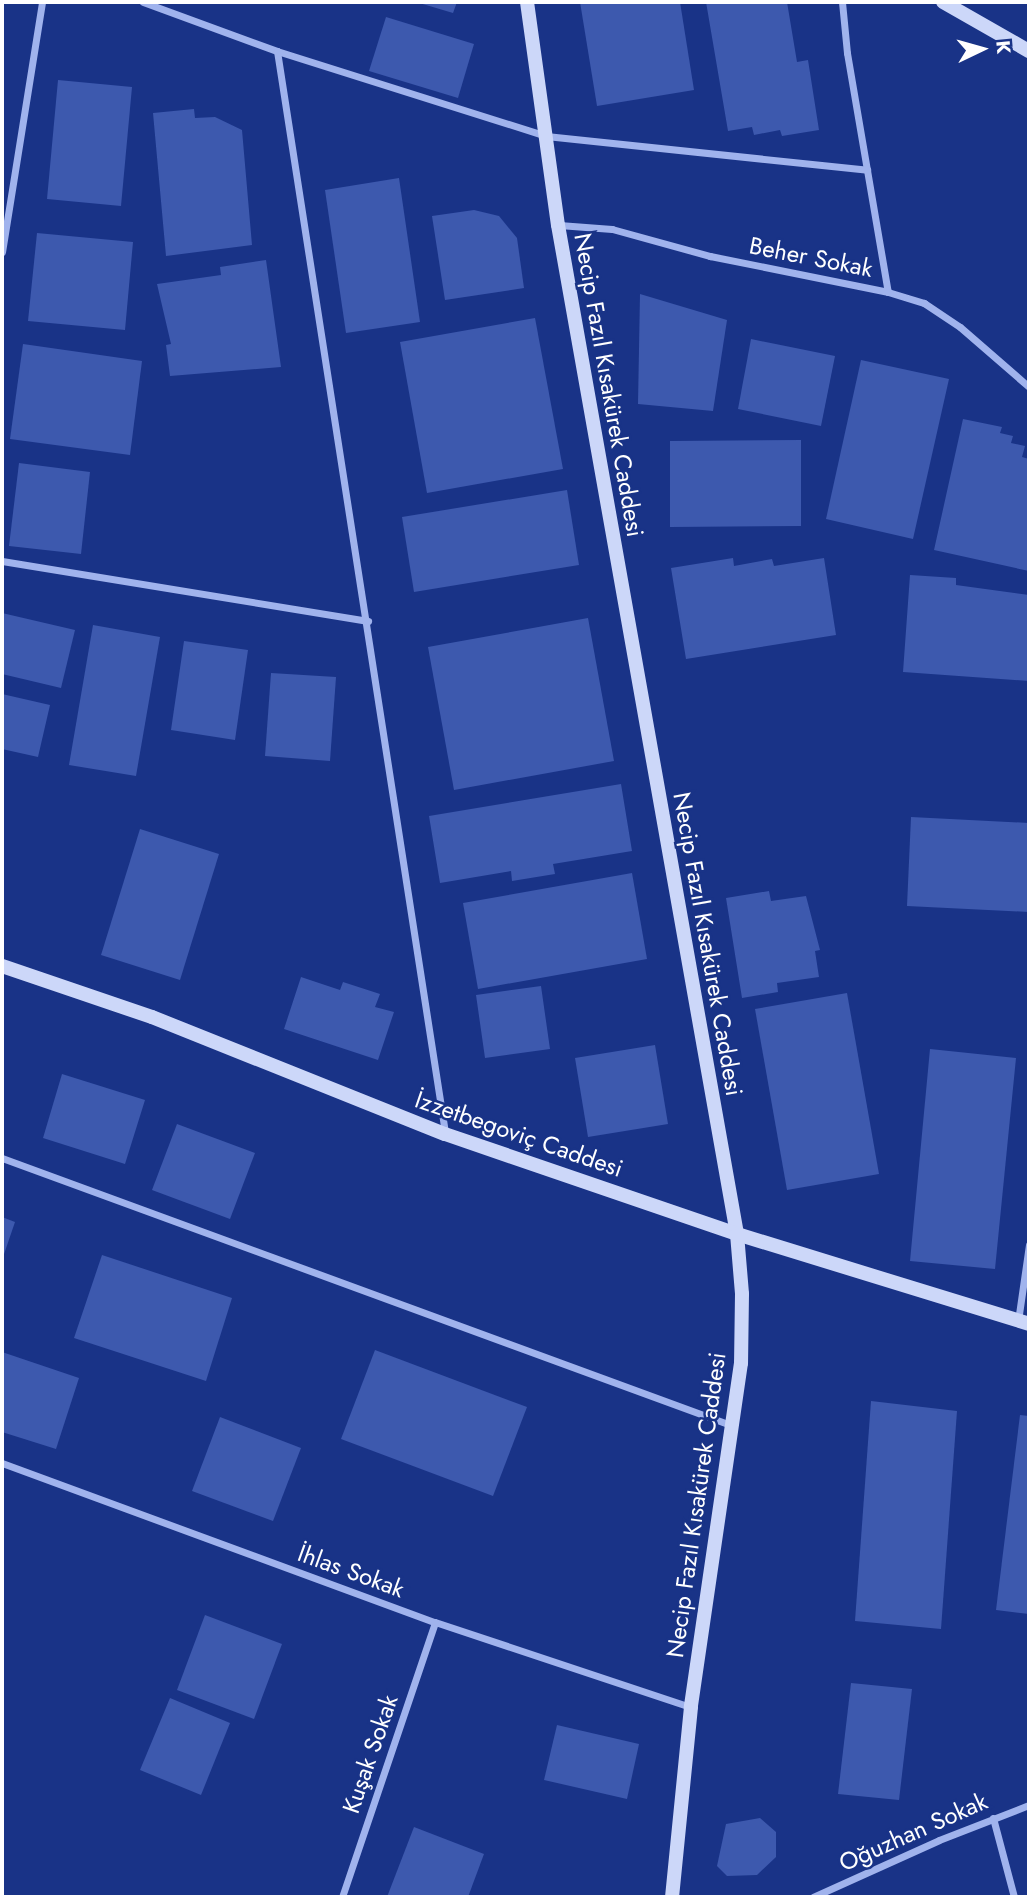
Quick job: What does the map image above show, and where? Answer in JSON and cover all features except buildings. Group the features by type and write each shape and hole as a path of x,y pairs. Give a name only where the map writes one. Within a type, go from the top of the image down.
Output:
{"street":[{"path":"2,252 42,2"},
{"path":"143,2 276,51 545,136 867,170"},
{"name":"Necip Fazıl Kısakürek Caddesi","path":"527,2 558,225 737,1234 743,1328 691,1707 672,1897"},
{"path":"842,2 888,292"},
{"path":"943,2 1029,51"},
{"path":"276,51 368,621 445,1134"},
{"name":"Beher Sokak","path":"558,225 612,229 710,256 888,292 924,303 960,327 1029,387"},
{"path":"2,561 368,621"},
{"name":"İzzetbegoviç Caddesi","path":"2,966 152,1017 445,1134 737,1234 1024,1323"},
{"path":"2,1158 731,1425"},
{"path":"1024,1323 1029,1245"},
{"name":"İhlas Sokak","path":"2,1463 436,1622 691,1707"},
{"name":"Kuşak Sokak","path":"342,1897 436,1622"},
{"name":"Oğuzhan Sokak","path":"813,1897 993,1818 1029,1805"},
{"path":"993,1818 1014,1897"}]}
